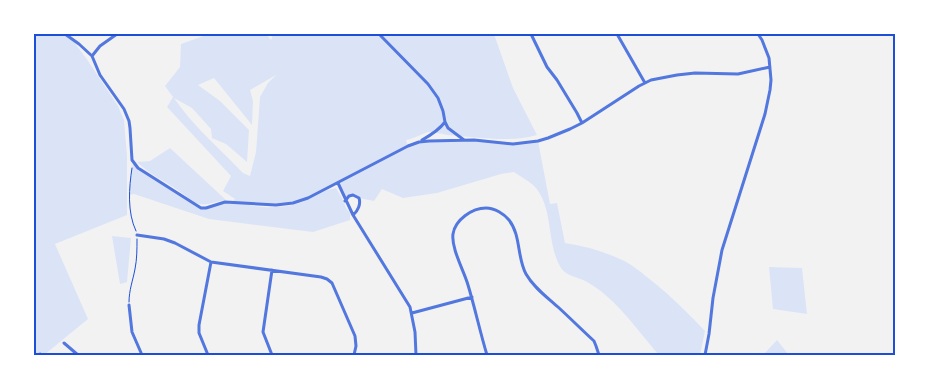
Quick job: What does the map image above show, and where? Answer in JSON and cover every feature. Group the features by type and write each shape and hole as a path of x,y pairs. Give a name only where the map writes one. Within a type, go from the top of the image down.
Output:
{"street":[{"path":"64,34 92,56 100,74 124,109 129,121 132,160 135,165 201,208 225,202 267,205 284,204 308,198 419,142 434,133 445,122"},
{"path":"92,56 100,46 117,34"},
{"path":"379,34 435,93 443,111 445,122 450,130 464,140"},
{"path":"531,34 547,67 557,80 582,123"},
{"path":"617,34 645,83"},
{"path":"705,355 722,250 765,114 770,90 770,68 767,53 758,34"},
{"path":"419,142 464,140 513,144 538,141 560,134 582,123 645,83 658,78 695,73 738,74 770,68"},
{"path":"338,183 353,215 406,300 415,332 416,355"},
{"path":"345,201 352,195 359,198 358,209 353,215"},
{"path":"486,355 468,284 454,248 453,235 458,223 470,212 485,208 492,208 502,214 511,224 516,235 521,262 526,274 540,292 594,341 599,355"},
{"path":"138,235 164,239 175,243 211,262 323,277 332,284 355,336 356,346 354,355"},
{"path":"208,355 199,333 199,325 211,262"},
{"path":"272,270 263,332 272,355"},
{"path":"411,313 472,298"},
{"path":"130,305 132,332 142,355"},
{"path":"64,343 78,355"}],"shaded area":[{"path":"34,34 68,34 118,106 124,120 127,156 127,215 55,244 88,319 44,355 34,355"},
{"path":"209,34 266,34 271,40 273,34 494,34 513,88 537,135 515,139 492,139 428,132 406,140 408,146 419,142 474,140 504,144 538,141 550,204 557,203 565,243 593,249 629,263 659,287 705,331 700,355 659,355 626,315 598,289 564,271 556,258 553,248 548,217 542,197 534,186 514,172 437,193 403,198 382,189 374,201 353,195 345,201 337,183 308,198 284,205 246,204 267,207 289,206 336,188 350,213 350,220 313,232 209,219 134,194 129,195 133,162 201,208 223,202 232,202 235,199 223,191 231,176 167,107 173,97 165,86 180,67 181,44","holes":["276,75 268,83 260,97 256,152 250,176 243,173 207,137 174,98 192,108 211,129 212,138 226,144 247,162 249,130 220,101 198,85 214,78 252,125 253,101 250,90"]},
{"path":"170,148 226,200 205,204 196,203 137,162 150,161"},
{"path":"112,236 131,238 127,282 120,284"},
{"path":"769,267 802,268 807,314 773,309"},
{"path":"777,340 789,355 763,355"}]}
